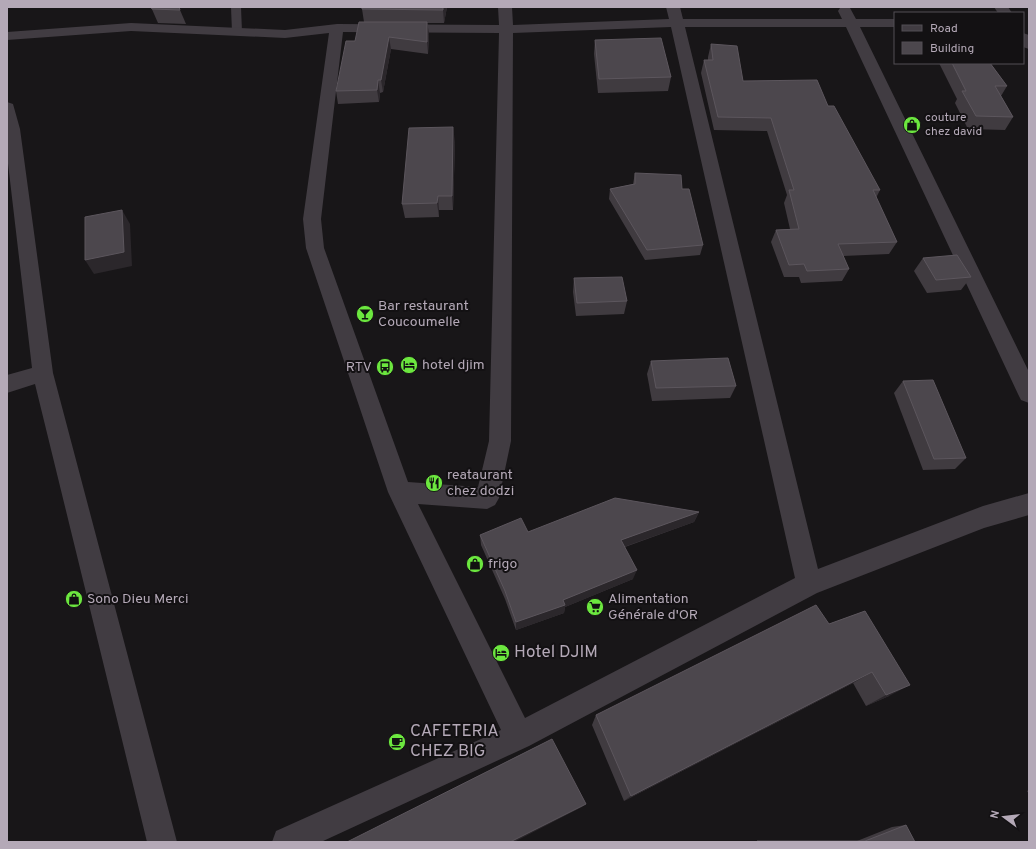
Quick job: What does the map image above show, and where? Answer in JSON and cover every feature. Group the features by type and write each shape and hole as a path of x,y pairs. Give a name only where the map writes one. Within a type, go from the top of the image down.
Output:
{"street":[{"path":"400,492 487,498 500,441 506,29 505,7"},
{"path":"7,36 131,26 285,34 337,28 506,29 676,15 847,15 894,23"},
{"path":"676,15 809,584"},
{"path":"847,15 1029,394"},
{"path":"337,28 312,219 315,248 400,492 518,736"},
{"path":"7,107 44,373 162,842"},
{"path":"7,384 44,373"},
{"path":"287,842 518,736 809,584 983,517 1029,504"}],"lane":[{"path":"236,7 237,32"}],"building":[{"path":"151,7 179,7 180,10 152,9"},
{"path":"362,7 443,7 443,10 362,9"},
{"path":"359,22 427,22 427,42 389,37 381,80 378,80 377,90 336,91 346,41 355,41"},
{"path":"661,38 671,77 599,79 595,40"},
{"path":"711,44 737,46 743,81 817,80 828,106 834,106 880,190 873,190 897,242 838,244 849,269 807,271 804,264 789,265 776,230 799,229 789,190 794,190 771,118 718,117 704,60 713,60"},
{"path":"952,64 991,64 1007,86 995,86 1013,117 976,116 962,91 966,91"},
{"path":"453,127 452,196 438,196 437,203 402,204 409,128"},
{"path":"635,173 681,175 682,189 689,189 703,245 647,250 610,189 635,184"},
{"path":"122,210 124,252 85,260 85,217"},
{"path":"957,255 971,277 936,280 923,258"},
{"path":"622,277 627,301 577,303 574,278"},
{"path":"728,358 736,386 656,388 651,361"},
{"path":"933,380 966,458 934,459 903,381"},
{"path":"615,498 699,512 621,540 637,570 563,600 565,605 516,622 505,591 480,535 521,518 528,532"},
{"path":"816,605 829,624 865,611 910,685 886,695 872,672 631,796 596,715"},
{"path":"552,739 586,804 510,842 347,842"},
{"path":"906,825 915,842 757,842 865,841"}],"place":[{"name":"couture chez david","path":"912,125"},
{"name":"Bar restaurant Coucoumelle","path":"365,314"},
{"name":"hotel djim","path":"409,365"},
{"name":"RTV","path":"385,367"},
{"name":"reataurant chez dodzi","path":"434,483"},
{"name":"frigo","path":"475,564"},
{"name":"Sono Dieu Merci","path":"74,599"},
{"name":"Alimentation Générale d'OR","path":"595,607"},
{"name":"Hotel DJIM","path":"501,653"},
{"name":"CAFETERIA CHEZ BIG","path":"397,742"}]}
